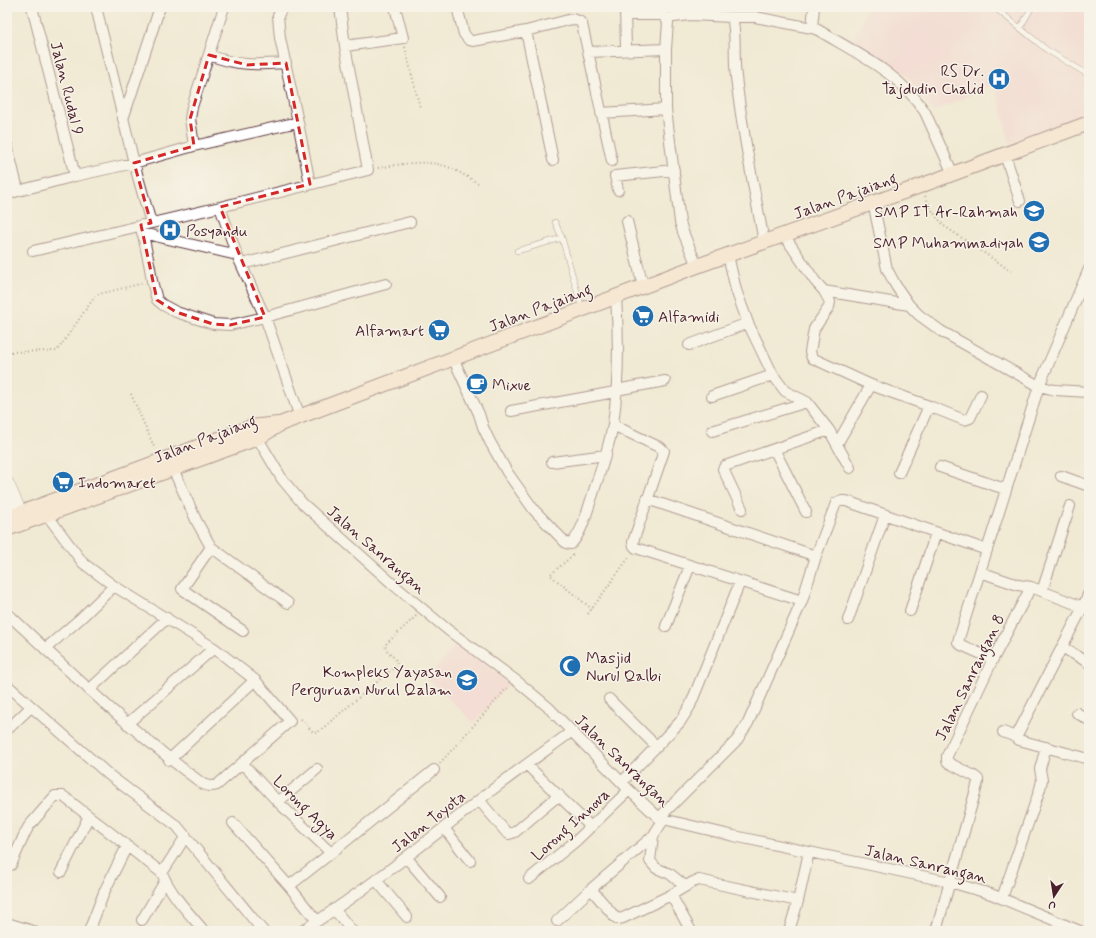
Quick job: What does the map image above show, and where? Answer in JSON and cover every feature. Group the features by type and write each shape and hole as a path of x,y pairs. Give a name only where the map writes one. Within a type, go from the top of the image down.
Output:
{"main road":[{"name":"Jalan Pajaiang","path":"7,529 23,518 47,515 173,470 254,433 300,417 643,286 1005,155 1089,123"},
{"path":"7,518 23,518 160,462 254,433"}],"street":[{"name":"Jalan Rudal 9","path":"32,7 75,176"},
{"path":"96,7 134,163 151,223"},
{"path":"123,119 160,7"},
{"path":"194,146 190,119 192,106 224,7"},
{"path":"282,7 278,16 280,38 310,184"},
{"path":"33,251 141,229 151,223 368,170 345,46 340,7"},
{"path":"345,46 403,38 396,7"},
{"path":"457,7 464,34 469,40 526,31 572,19 582,24 612,161"},
{"path":"812,28 814,7"},
{"path":"626,50 625,11 664,15 668,22 666,49 666,109 681,227 697,266"},
{"path":"666,18 690,15 755,17 818,30 882,68 903,85 925,112 953,174"},
{"path":"732,16 734,25 736,76 764,242"},
{"path":"526,31 553,160"},
{"path":"588,52 666,49"},
{"path":"209,55 222,60 247,65 286,63"},
{"path":"601,113 666,109"},
{"path":"7,194 75,176 134,163 194,146 298,122"},
{"path":"7,145 18,190"},
{"path":"1005,155 1020,201"},
{"path":"618,190 615,176 674,170"},
{"path":"873,202 887,269 909,305 919,315 941,332 1039,386 1071,392 1089,392"},
{"path":"220,207 237,255 265,317 292,399 300,417"},
{"path":"627,221 643,286"},
{"path":"242,264 410,222"},
{"path":"141,229 237,255"},
{"path":"141,229 157,300 163,306 176,312 213,324 230,325 265,317 386,284"},
{"path":"784,235 815,281 824,291 830,302 829,307 814,329 810,355 816,361 871,385 956,417 968,420 981,395"},
{"path":"728,255 736,290 748,323 773,375 785,391 807,402 829,430 850,468"},
{"path":"993,659 961,645 958,642 1005,489 1039,386 1089,268"},
{"path":"824,291 909,305"},
{"path":"453,358 479,414 490,442 507,472 534,510 568,544 571,544 580,531 606,455 613,425 619,338 616,297"},
{"path":"689,345 748,323"},
{"path":"712,396 773,375"},
{"path":"511,411 665,381"},
{"path":"837,444 871,385"},
{"path":"712,431 807,402"},
{"path":"900,473 929,406"},
{"path":"613,425 661,448 664,451 634,542 634,546 636,548 802,601"},
{"path":"742,509 723,468 725,466 829,430"},
{"name":"Jalan Sanrangan","path":"254,433 282,479 302,503 422,609 548,707 571,732 630,790 662,818 734,836 950,882 1002,898 1080,931"},
{"path":"774,449 806,512"},
{"path":"552,462 606,455"},
{"path":"940,467 1005,489"},
{"path":"173,470 196,522 211,547 288,603"},
{"path":"1061,476 1089,486"},
{"path":"7,484 23,518"},
{"path":"647,499 816,556"},
{"path":"685,886 670,874 656,868 650,861 653,836 662,818 726,752 744,730 802,601 816,556 836,503 846,501 987,550"},
{"path":"1042,591 1070,506"},
{"path":"7,613 126,724 170,760 203,784 212,787 217,785 290,721 255,680 214,648 114,586 83,562 47,515"},
{"path":"848,620 886,515"},
{"path":"910,610 936,533"},
{"path":"211,547 182,588 243,631"},
{"path":"666,626 690,566"},
{"path":"980,572 1018,585 1031,587 1083,607"},
{"path":"622,782 680,722 690,706 740,582"},
{"path":"45,649 81,618 114,586"},
{"name":"Jalan Sanrangan 8","path":"950,882 978,779 949,763 947,761 947,756 993,659 1031,587"},
{"path":"1016,737 1083,607 1089,592"},
{"path":"89,690 167,618"},
{"path":"1062,647 1089,663"},
{"path":"126,724 214,648"},
{"path":"170,760 255,680"},
{"path":"7,685 109,775 177,826 263,931"},
{"path":"609,699 657,747"},
{"path":"7,730 31,707"},
{"path":"1077,713 1089,720"},
{"name":"Jalan Toyota","path":"302,931 376,880 479,800 571,732"},
{"path":"1003,732 1016,737 1019,740 1089,759"},
{"path":"1002,898 1040,789 1042,780 1040,772 1046,747"},
{"name":"Lorong Agya","path":"242,763 278,802 331,853 289,886"},
{"path":"527,765 591,827"},
{"path":"278,802 317,769"},
{"path":"331,853 434,770"},
{"name":"Lorong Innova","path":"529,879 591,827 630,790"},
{"path":"479,800 509,834 515,832 559,795"},
{"path":"11,865 29,826 55,796 63,796 164,877 204,931"},
{"path":"61,872 89,816"},
{"path":"233,822 289,886 317,921"},
{"path":"444,828 470,861"},
{"path":"142,920 186,836"},
{"path":"557,921 591,889 653,836"},
{"path":"89,931 105,890 127,846"},
{"path":"789,931 798,901 808,852"},
{"path":"406,857 440,897"},
{"path":"376,880 407,917"},
{"path":"591,889 618,919 671,895 685,886 699,880 798,901"},
{"path":"936,931 950,882"},
{"path":"671,895 691,931"},
{"path":"334,909 352,931"},
{"path":"7,924 33,931"}],"lane":[{"path":"994,7 1047,50 1089,75"},
{"path":"1020,28 1032,7"},
{"path":"555,222 562,238 582,309"},
{"path":"517,252 562,238"}],"path":[{"path":"403,38 420,108"},
{"path":"368,170 416,163 432,163 452,169 478,183"},
{"path":"920,186 933,212 944,226 1011,271"},
{"path":"7,352 57,351 96,294 152,281"},
{"path":"131,394 160,462"},
{"path":"568,544 575,554 550,575 592,609"},
{"path":"588,614 636,548"},
{"path":"290,721 297,715 313,732 317,734 396,666 397,662 386,646 422,609"},
{"path":"434,770 514,680"}],"highlighted area":[{"path":"209,55 247,65 286,63 310,184 220,207 265,317 230,325 213,324 176,312 157,300 141,225 151,223 134,163 194,146 190,119"}],"shaded area":[{"name":"RS Dr. Tajdudin Chalid","path":"868,7 1089,7 1089,114 1010,144 994,84 933,112 906,75 851,41 862,23"},
{"name":"Kompleks Yayasan Perguruan Nurul Qalam","path":"458,642 509,683 474,723 427,678"}],"place":[{"name":"RS Dr. Tajdudin Chalid","path":"999,79"},
{"name":"SMP IT Ar-Rahmah","path":"1034,211"},
{"name":"Posyandu","path":"170,230"},
{"name":"SMP Muhammadiyah","path":"1039,242"},
{"name":"Alfamidi","path":"643,316"},
{"name":"Alfamart","path":"439,330"},
{"name":"Mixue","path":"477,384"},
{"name":"Indomaret","path":"63,482"},
{"name":"Masjid Nurul Qalbi","path":"570,666"},
{"name":"Kompleks Yayasan Perguruan Nurul Qalam","path":"467,680"}]}
